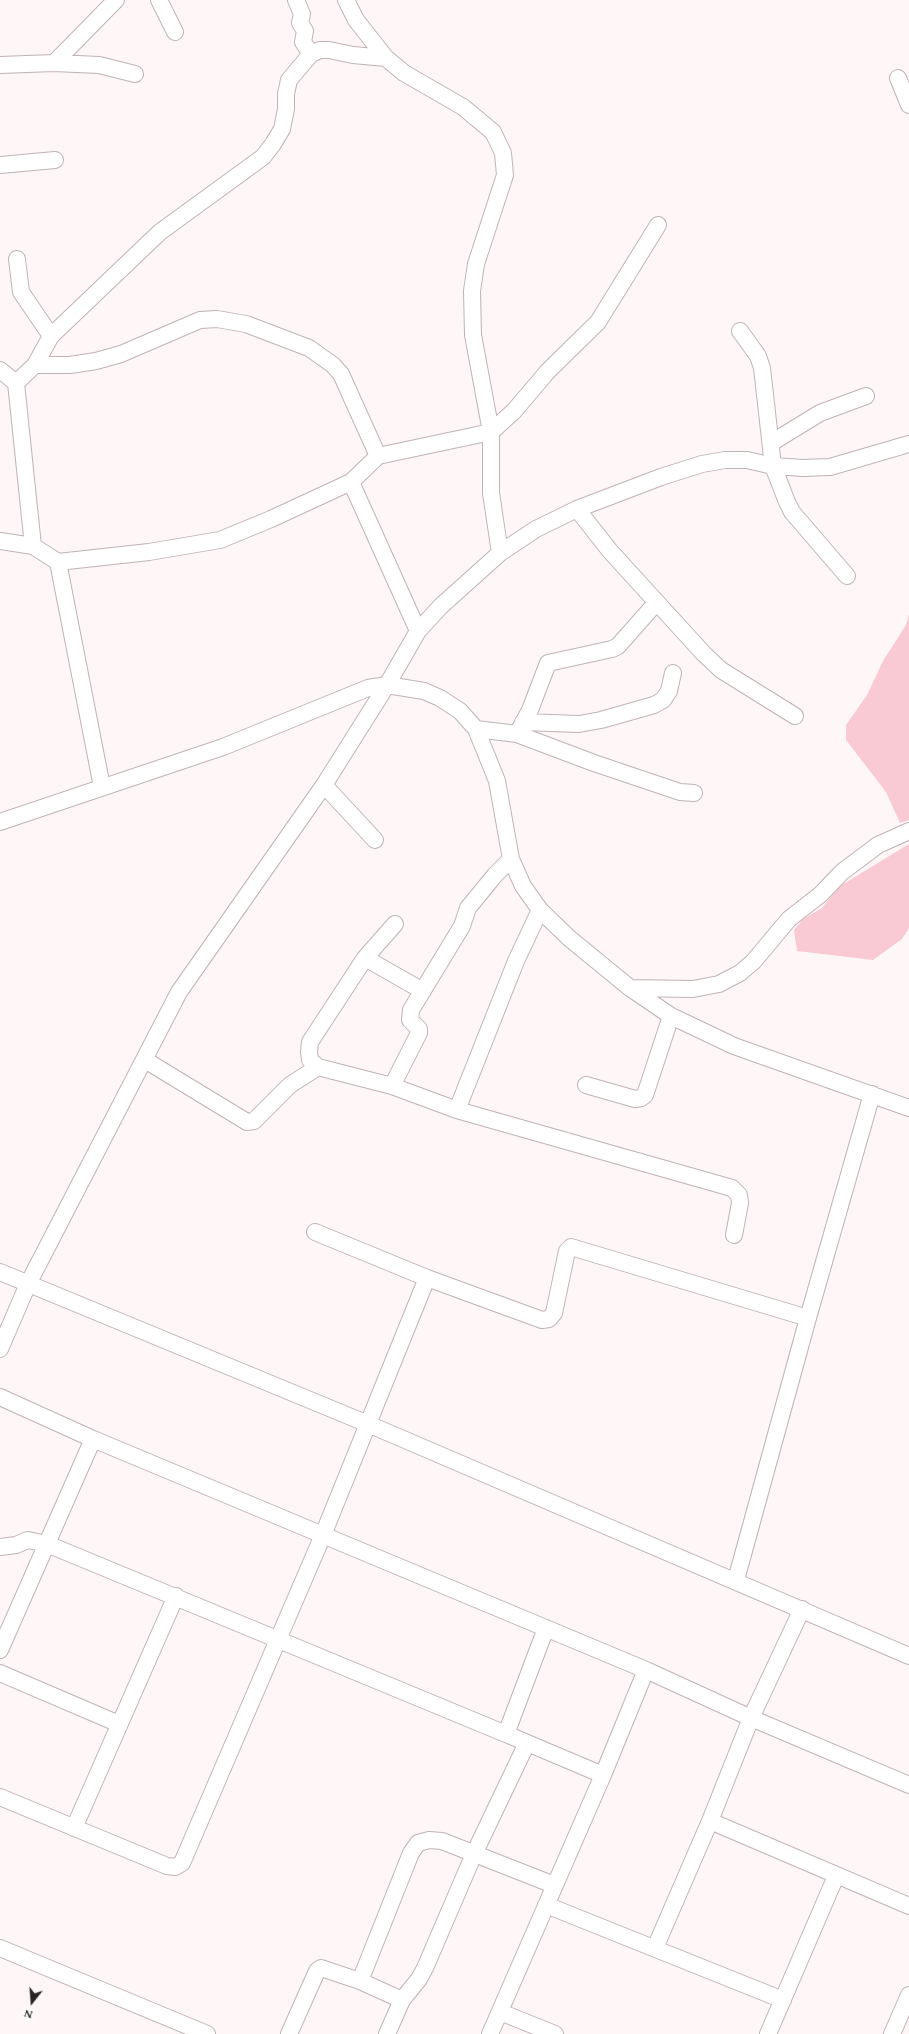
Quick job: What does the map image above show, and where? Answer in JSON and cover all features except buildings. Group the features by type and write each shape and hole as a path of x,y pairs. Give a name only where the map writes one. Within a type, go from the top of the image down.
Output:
{"street":[{"path":"54,63 116,0"},
{"path":"159,0 175,32"},
{"path":"296,0 302,14 300,23 305,31 303,42 311,54"},
{"path":"346,0 356,20 386,58 404,73 463,107 492,132 503,154 505,175 476,264 472,291 473,335 491,432 491,493 500,554"},
{"path":"16,383 35,365 51,336 160,232 263,157 273,144 282,128 286,109 286,94 289,80 311,54 320,50 329,50 353,55 386,58"},
{"path":"0,65 54,63 99,65 135,74"},
{"path":"898,78 909,104"},
{"path":"0,165 55,160"},
{"path":"0,541 33,546 58,562 149,552 220,540 271,519 351,482 378,456 491,432 514,411 548,371 598,322 658,225"},
{"path":"17,259 21,292 51,336"},
{"path":"35,365 70,365 96,362 121,354 200,320 218,319 246,324 309,348 333,365 341,374 378,456"},
{"path":"740,330 758,356 762,368 773,466 792,512 847,576"},
{"path":"0,370 16,383 33,546"},
{"path":"771,444 820,413 866,396"},
{"path":"0,1349 28,1284 179,992 324,785 387,686 418,631 440,606 500,554 536,529 577,509 661,477 702,464 724,460 747,460 773,466 830,467 909,444"},
{"path":"351,482 418,631"},
{"path":"577,509 610,551 704,654 721,670 795,716"},
{"path":"58,562 102,787"},
{"path":"520,728 530,710 548,663 612,649 618,646 656,603"},
{"path":"476,729 579,724 601,720 654,705 663,700 668,691 673,673"},
{"path":"0,822 223,747 368,688 387,686 424,691 440,698 460,712 476,729 497,781 511,859 523,886 540,910 569,938 630,988 671,1016 734,1046 909,1108"},
{"path":"520,728 594,763 680,792 694,793"},
{"path":"324,785 375,840"},
{"path":"630,988 693,989 719,984 740,973 753,962 789,919 820,894 842,872 878,846 909,831"},
{"path":"392,1086 419,1033 419,1029 410,1020 410,1016 423,991 462,926 468,908 495,875 511,859"},
{"path":"457,1110 516,961 540,910"},
{"path":"395,924 365,958 310,1042 310,1060 318,1067 392,1086 457,1110 732,1188 739,1195 740,1203 734,1235"},
{"path":"365,958 423,991"},
{"path":"586,1085 635,1099 641,1098 645,1095 671,1016"},
{"path":"145,1060 247,1122 254,1122 290,1085 318,1067"},
{"path":"736,1580 808,1318 872,1094"},
{"path":"315,1232 427,1278 532,1318 542,1320 549,1319 554,1313 567,1251 571,1247 808,1318"},
{"path":"0,1272 368,1424 736,1580 909,1656"},
{"path":"0,1797 168,1866 175,1867 182,1863 323,1535 427,1278"},
{"path":"0,1397 93,1438 646,1670 751,1718 909,1785"},
{"path":"0,1650 93,1438"},
{"path":"0,1547 16,1545 28,1540 47,1544 176,1596 603,1775"},
{"path":"74,1828 176,1596"},
{"path":"655,1948 710,1821 751,1718 802,1609"},
{"path":"506,1734 546,1628"},
{"path":"490,2034 603,1775 646,1670"},
{"path":"0,1673 119,1724"},
{"path":"387,2034 402,2000 419,1979 425,1968 474,1854 527,1743"},
{"path":"710,1821 909,1906"},
{"path":"360,1981 411,1854 418,1843 428,1840 442,1841 554,1885"},
{"path":"768,2034 836,1876"},
{"path":"546,1905 783,2000"},
{"path":"0,1948 207,2034"},
{"path":"289,2034 317,1971 321,1968 360,1981 402,2000"},
{"path":"892,2034 905,2015 909,1995"},
{"path":"500,2012 555,2034"}],"shaded area":[{"path":"909,614 909,820 900,823 886,792 846,740 846,725 867,695 883,661 906,625"},
{"path":"909,844 909,928 902,939 873,960 797,951 794,930 803,919 822,908 840,886"}]}
